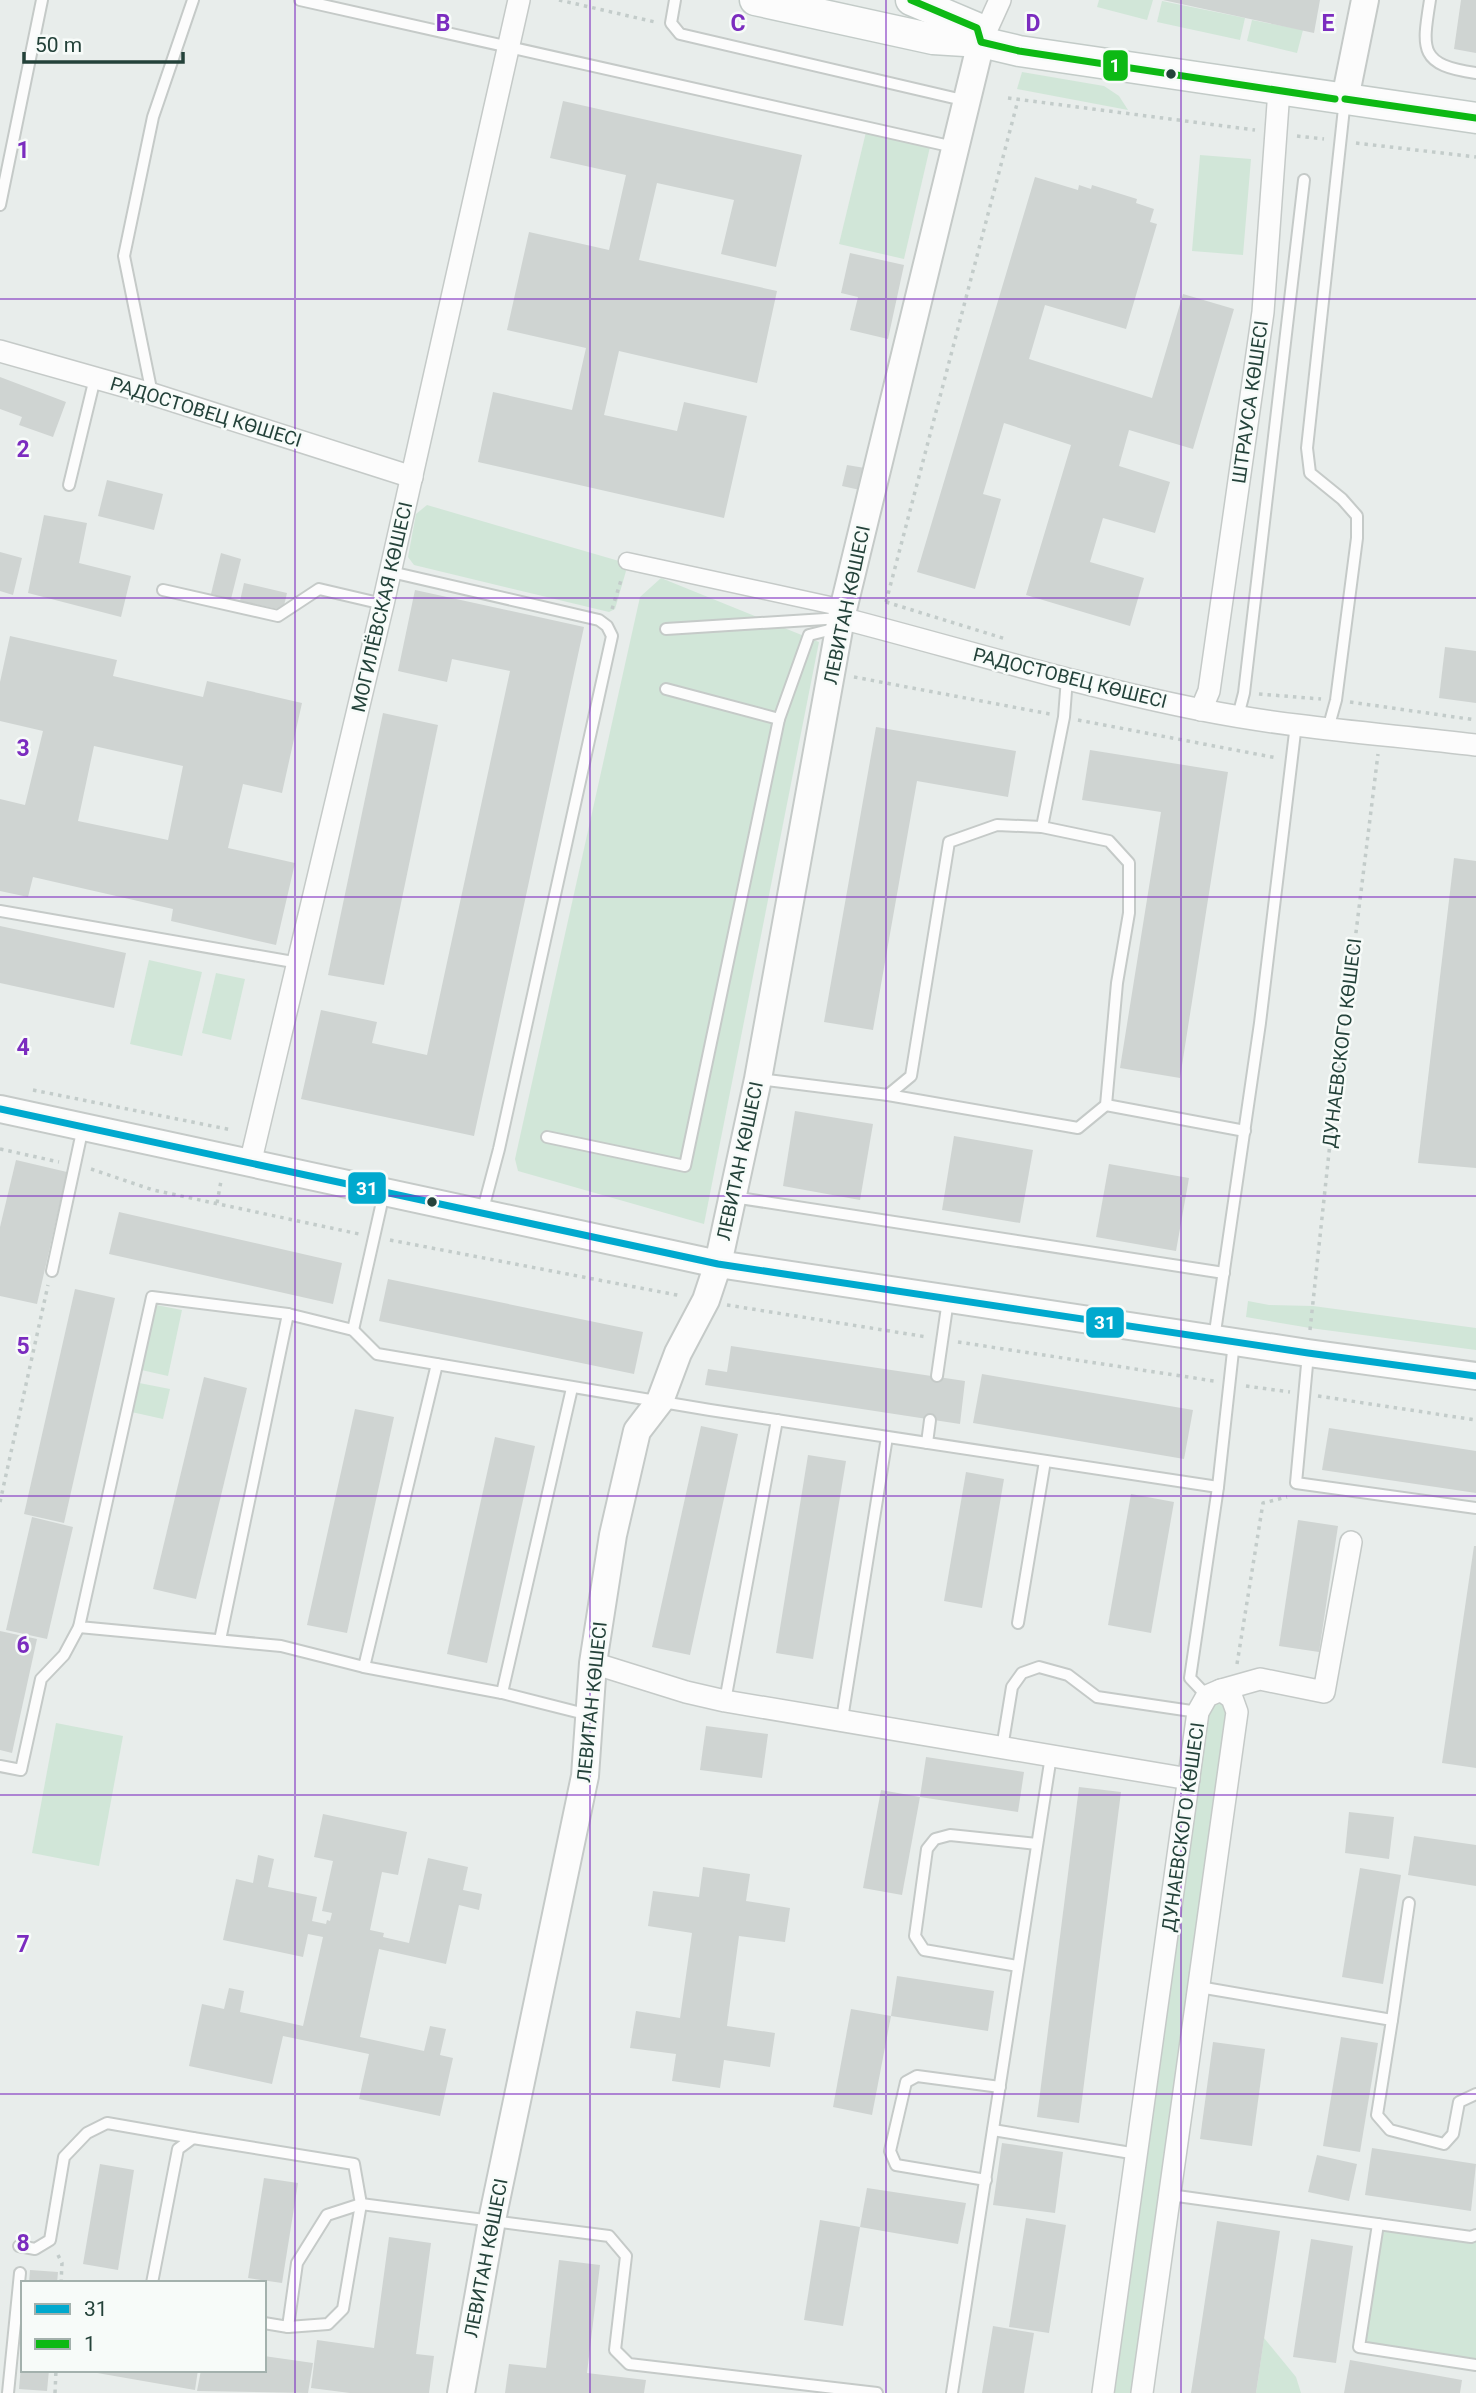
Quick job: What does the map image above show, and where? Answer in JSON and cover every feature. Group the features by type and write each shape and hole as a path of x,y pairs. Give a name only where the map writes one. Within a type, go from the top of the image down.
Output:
{"main road":[{"path":"754,0 933,40 979,35"},
{"path":"911,0 979,35 1019,51 1476,118"}],"street":[{"name":"МОГИЛЁВСКАЯ КӨШЕСІ","path":"250,1164 391,572 519,0"},
{"path":"938,0 956,11 979,35 1000,0"},
{"path":"1345,99 1365,0"},
{"name":"ЛЕВИТАН КӨШЕСІ","path":"461,2393 492,2220 585,1776 593,1663 613,1535 637,1431 660,1401 678,1353 706,1300 718,1264 758,1079 840,618 967,101 979,35"},
{"name":"ШТРАУСА КӨШЕСІ","path":"1201,710 1209,691 1263,312 1279,90"},
{"name":"РАДОСТОВЕЦ КӨШЕСІ","path":"0,351 152,394 412,477"},
{"name":"РАДОСТОВЕЦ КӨШЕСІ","path":"627,561 1067,678 1201,710 1328,729 1476,746"},
{"path":"0,1109 718,1264 1476,1376"},
{"path":"1215,1694 1260,1679 1324,1692 1351,1542"},
{"path":"593,1663 686,1692 725,1701 1189,1779"},
{"name":"ДУНАЕВСКОГО КӨШЕСІ","path":"1103,2393 1189,1779 1215,1694 1232,1698 1237,1712 1142,2393"}],"lane":[{"path":"0,205 42,0"},
{"path":"152,394 124,256 153,117 193,0"},
{"path":"300,0 945,145 956,143"},
{"path":"675,0 671,23 680,34 967,101"},
{"path":"1430,0 1424,36 1426,49 1434,60 1446,67 1476,73"},
{"path":"1328,729 1336,700 1357,538 1357,516 1342,499 1310,473 1307,448 1345,99"},
{"path":"1238,716 1244,693 1304,180"},
{"path":"69,485 94,377"},
{"path":"391,572 599,620 607,626 611,636 499,1149 482,1213"},
{"path":"163,590 278,616 319,589 383,604"},
{"path":"547,1137 685,1166 779,719 809,635 840,618"},
{"name":"РАДОСТОВЕЦ КӨШЕСІ","path":"666,629 840,618"},
{"path":"1042,827 1064,717 1067,678"},
{"path":"666,689 779,719"},
{"path":"1215,1694 1190,1678 1218,1487 1229,1383 1224,1340 1224,1273 1262,1009 1296,724"},
{"path":"758,1079 888,1095 1078,1128 1106,1105 1117,983 1129,913 1129,863 1109,841 1042,827 997,825 949,842 911,1076 888,1095"},
{"path":"0,911 299,963"},
{"path":"1106,1105 1245,1131"},
{"path":"52,1271 83,1127"},
{"path":"353,1330 384,1193"},
{"path":"733,1197 1224,1273"},
{"path":"0,1766 21,1770 41,1679 64,1655 79,1627 152,1297 288,1314 353,1330 377,1354 572,1388 1218,1487"},
{"path":"937,1376 948,1300"},
{"path":"220,1640 288,1314"},
{"path":"1308,1353 1296,1483 1476,1508"},
{"path":"364,1667 437,1364"},
{"path":"502,1693 572,1388"},
{"path":"725,1701 777,1420"},
{"path":"926,1443 930,1420"},
{"path":"842,1719 887,1437"},
{"path":"1018,1623 1045,1461"},
{"path":"79,1627 281,1646 364,1667 502,1693 589,1714"},
{"path":"1002,1748 1012,1687 1022,1673 1039,1667 1068,1675 1097,1697 1215,1694"},
{"path":"952,2393 1051,1756"},
{"path":"1018,1966 924,1951 915,1936 927,1849 935,1839 950,1835 1037,1844"},
{"path":"1409,1903 1377,2115 1391,2130 1444,2144 1453,2134 1459,2102 1476,2094"},
{"path":"1199,1987 1392,2020"},
{"path":"985,2180 896,2165 890,2151 906,2082 917,2076 1000,2087"},
{"path":"19,2246 35,2249 50,2240 65,2157 87,2133 107,2123 354,2164 361,2204 343,2309 328,2324 288,2327 266,2323"},
{"path":"993,2130 1137,2154"},
{"path":"152,2281 178,2149 193,2138"},
{"path":"1170,2195 1471,2237 1476,2235"},
{"path":"288,2327 297,2263 327,2215 361,2204 609,2236 626,2256 615,2350 629,2364 877,2393"},
{"path":"1378,2224 1359,2347 1476,2365"},
{"path":"8,2393 20,2273"}],"path":[{"path":"1008,98 1476,157"},
{"path":"1014,641 886,603 1018,100"},
{"path":"607,626 627,561"},
{"path":"1244,693 1336,700 1476,720"},
{"name":"ДУНАЕВСКОГО КӨШЕСІ","path":"1308,1353 1331,1130 1381,733"},
{"path":"27,1089 232,1130"},
{"path":"0,1149 92,1169"},
{"path":"217,1204 221,1181"},
{"path":"0,1502 52,1271"},
{"path":"737,1307 1476,1420"},
{"path":"1215,1694 1263,1503 1290,1496 1296,1483"},
{"path":"50,2240 62,2263 61,2281"},
{"path":"55,2393 56,2372"}],"green space":[{"path":"1099,0 1153,0 1147,20 1097,7"},
{"path":"1162,1 1245,18 1240,40 1157,22"},
{"path":"1252,20 1303,30 1297,53 1247,41"},
{"path":"1022,72 1104,86 1119,96 1128,110 1017,89"},
{"path":"866,132 930,147 904,259 839,244"},
{"path":"1200,155 1251,159 1243,255 1192,251"},
{"path":"427,505 619,561 626,571 615,609 609,612 414,565 408,557 416,514"},
{"path":"661,578 819,642 704,1224 518,1171 515,1159 640,597"},
{"path":"149,960 202,972 182,1056 130,1044"},
{"path":"216,973 245,979 231,1040 202,1033"},
{"path":"1248,1301 1269,1305 1313,1306 1476,1328 1476,1350 1246,1317"},
{"path":"151,1304 182,1310 168,1376 137,1369"},
{"path":"134,1382 170,1389 163,1419 127,1411"},
{"path":"1207,1696 1232,1698 1136,2393 1110,2393"},
{"path":"56,1723 123,1736 99,1866 32,1853"},
{"path":"1373,2223 1476,2235 1476,2365 1353,2349"},
{"path":"1264,2338 1296,2377 1301,2393 1256,2393"}],"building":[{"path":"1163,0 1320,0 1314,33"},
{"path":"1461,0 1476,0 1476,53 1454,49"},
{"path":"563,101 802,155 776,267 721,254 734,200 657,183 639,260 777,291 757,383 619,351 604,415 677,431 684,402 747,416 724,518 478,462 493,392 572,410 586,348 507,330 529,232 609,250 626,175 550,158"},
{"path":"1035,177 1078,190 1079,185 1091,189 1092,185 1137,199 1136,203 1154,209 1150,222 1157,224 1126,329 1045,305 1029,359 1152,398 1183,294 1234,309 1193,449 1129,430 1119,466 1170,482 1155,533 1103,518 1090,562 1144,578 1130,626 1026,595 1071,445 1004,423 983,494 1001,499 975,589 917,572"},
{"path":"850,253 904,265 888,339 850,330 858,297 841,293"},
{"path":"0,377 66,402 53,437 19,425 22,417 0,409"},
{"path":"847,465 865,468 860,490 842,486"},
{"path":"107,480 163,494 154,530 98,516"},
{"path":"44,515 87,523 79,563 131,576 121,617 28,593"},
{"path":"0,552 22,558 13,595 0,591"},
{"path":"221,553 241,559 231,599 211,594"},
{"path":"244,583 287,593 283,610 240,601"},
{"path":"415,590 584,627 474,1136 301,1099 321,1010 377,1022 372,1043 427,1055 510,671 452,659 447,682 398,671"},
{"path":"10,636 117,660 113,676 203,697 207,681 302,703 282,793 243,784 228,848 295,863 276,945 171,921 173,909 33,877 28,897 0,891 0,799 25,805 43,731 0,721 0,682","holes":["94,746 183,766 168,840 78,821"]},
{"path":"1445,647 1476,651 1476,703 1439,698"},
{"path":"383,713 438,725 384,985 328,975"},
{"path":"876,727 1016,751 1008,797 917,781 873,1030 824,1022"},
{"path":"1090,750 1228,772 1180,1078 1120,1068 1161,812 1082,800"},
{"path":"1454,858 1476,861 1476,1168 1418,1163"},
{"path":"0,926 126,953 114,1008 0,983"},
{"path":"795,1111 873,1124 860,1200 783,1186"},
{"path":"954,1136 1033,1150 1020,1223 942,1210"},
{"path":"16,1160 67,1172 37,1304 0,1296 0,1227"},
{"path":"1109,1164 1189,1178 1176,1251 1096,1237"},
{"path":"119,1212 342,1263 333,1304 109,1254"},
{"path":"388,1279 643,1332 634,1374 379,1321"},
{"path":"75,1289 115,1298 64,1523 24,1514"},
{"path":"731,1346 965,1381 960,1424 705,1385 708,1369 727,1372"},
{"path":"982,1374 1193,1410 1184,1459 973,1423"},
{"path":"204,1377 247,1388 196,1599 153,1589"},
{"path":"355,1409 394,1417 347,1633 307,1625"},
{"path":"701,1426 738,1434 690,1655 652,1647"},
{"path":"1329,1428 1476,1451 1476,1493 1322,1470"},
{"path":"495,1437 535,1446 487,1663 447,1654"},
{"path":"808,1455 846,1461 813,1659 776,1653"},
{"path":"966,1472 1004,1479 982,1608 944,1601"},
{"path":"1131,1494 1174,1502 1151,1633 1108,1625"},
{"path":"32,1517 73,1527 47,1639 6,1630"},
{"path":"1298,1520 1338,1526 1319,1652 1279,1646"},
{"path":"1476,1546 1476,1768 1442,1763"},
{"path":"0,1631 37,1639 12,1753 0,1750"},
{"path":"706,1726 768,1734 762,1778 700,1770"},
{"path":"926,1757 1024,1772 1018,1812 920,1797"},
{"path":"1079,1787 1121,1792 1079,2123 1037,2117"},
{"path":"881,1790 920,1797 902,1895 863,1888"},
{"path":"1349,1812 1394,1817 1389,1859 1345,1853"},
{"path":"323,1814 407,1832 398,1875 382,1872 370,1930 384,1933 383,1937 409,1943 428,1858 468,1867 463,1890 482,1894 479,1910 459,1905 446,1964 379,1949 360,2037 424,2051 430,2026 446,2029 440,2055 453,2058 440,2116 359,2099 369,2054 283,2036 272,2084 189,2066 202,2004 224,2009 229,1988 244,1991 240,2012 303,2026 323,1937 308,1934 303,1957 223,1940 236,1879 253,1883 258,1855 274,1859 268,1887 317,1897 312,1921 326,1924 327,1920 330,1921 332,1913 322,1911 333,1861 314,1857"},
{"path":"1414,1836 1476,1845 1476,1886 1408,1875"},
{"path":"703,1867 750,1874 746,1901 790,1908 785,1942 739,1936 727,2026 775,2033 770,2067 724,2060 720,2088 672,2081 676,2054 630,2048 636,2011 680,2018 692,1933 648,1926 653,1891 699,1897"},
{"path":"1360,1868 1401,1875 1383,1984 1342,1977"},
{"path":"897,1976 994,1991 988,2031 891,2016"},
{"path":"851,2009 891,2016 872,2115 833,2107"},
{"path":"1341,2037 1378,2043 1360,2152 1323,2146"},
{"path":"1213,2042 1265,2049 1252,2146 1200,2139"},
{"path":"1002,2143 1063,2152 1055,2213 993,2205"},
{"path":"1372,2148 1476,2164 1471,2211 1365,2195"},
{"path":"1317,2155 1357,2164 1349,2201 1308,2192"},
{"path":"100,2164 134,2170 118,2270 83,2264"},
{"path":"264,2178 298,2183 282,2283 248,2278"},
{"path":"867,2188 966,2203 958,2244 860,2227"},
{"path":"1026,2218 1066,2225 1049,2333 1009,2327"},
{"path":"820,2220 860,2227 843,2326 804,2320"},
{"path":"1217,2221 1280,2231 1256,2393 1191,2393"},
{"path":"389,2237 431,2243 416,2354 434,2356 429,2393 350,2393 311,2388 317,2340 374,2348"},
{"path":"1311,2239 1353,2246 1336,2363 1293,2357"},
{"path":"559,2260 600,2265 587,2373 646,2380 644,2393 505,2393 509,2364 546,2368"},
{"path":"30,2270 58,2272 57,2281 29,2281"},
{"path":"993,2326 1034,2333 1024,2393 982,2393"},
{"path":"266,2356 313,2363 308,2393 197,2391 201,2372 266,2372"},
{"path":"1350,2360 1462,2380 1460,2393 1344,2393"},
{"path":"21,2365 21,2372 49,2372 47,2391 19,2389"},
{"path":"92,2372 198,2372 195,2390"}],"transit line":[{"name":"1","path":"911,0 977,28 981,42 1019,51 1335,99"},
{"name":"1","path":"1345,99 1476,118"},
{"name":"31","path":"0,1109 718,1264 1476,1376"}]}
